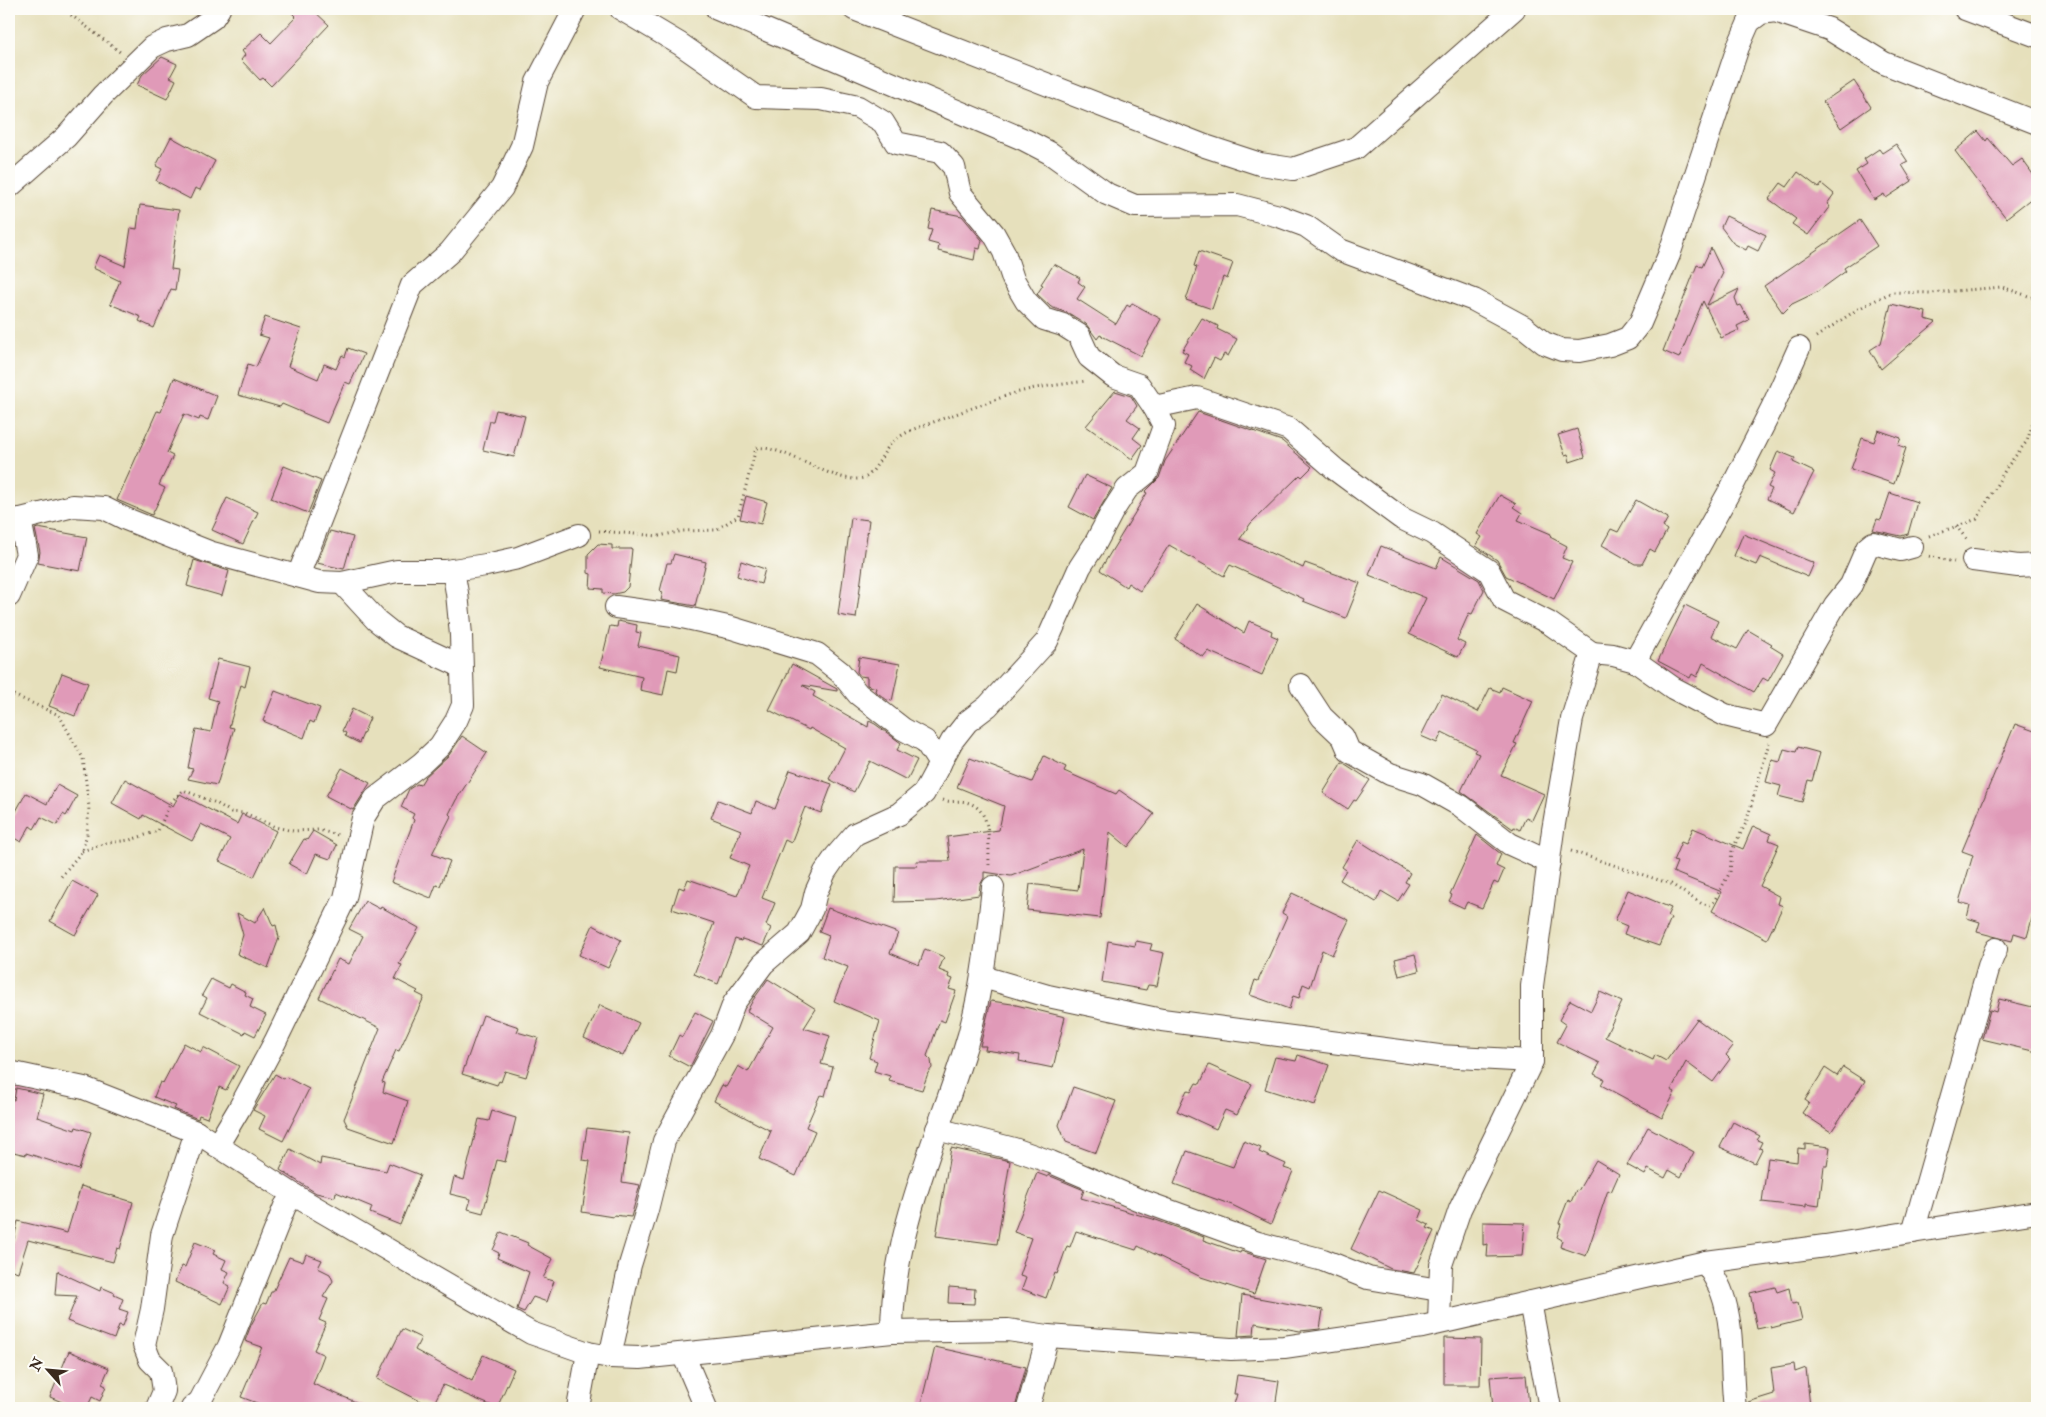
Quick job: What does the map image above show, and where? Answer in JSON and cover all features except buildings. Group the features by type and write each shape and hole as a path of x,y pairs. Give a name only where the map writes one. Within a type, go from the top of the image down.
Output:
{"street":[{"path":"9,187 66,137 103,95 152,47 167,40 188,35 213,18 219,9"},
{"path":"298,576 412,286 450,252 502,188 522,146 537,82 575,9"},
{"path":"578,1408 599,1355 648,1210 664,1141 722,1035 734,1004 763,964 799,933 812,909 816,892 825,872 836,856 855,834 899,814 924,793 952,741 967,722 988,706 1047,641 1080,567 1112,512 1127,489 1147,473 1164,426 1154,406 1139,385 1113,376 1090,357 1079,335 1063,325 1044,319 1026,301 1013,279 1004,252 994,234 960,193 954,167 940,152 896,144 883,122 858,107 820,99 756,97 680,44 621,9"},
{"path":"717,9 1025,140 1050,153 1107,194 1135,206 1237,205 1279,216 1306,226 1340,250 1474,300 1524,327 1544,343 1579,351 1610,345 1628,338 1640,323 1669,255 1738,48 1749,22 1761,12 1775,11 1829,29 1884,62 2037,123"},
{"path":"854,9 1204,146 1260,164 1293,169 1356,148 1514,9"},
{"path":"1965,9 2037,36"},
{"path":"1635,661 1733,485 1772,408 1799,348"},
{"path":"1154,406 1197,398 1289,429 1336,470 1401,518 1432,533 1489,571 1504,600 1549,623 1592,653 1613,655 1635,661 1673,688 1725,714 1766,725 1835,605 1851,585 1867,548 1873,543 1901,550 1912,547"},
{"path":"9,596 27,555 15,520 72,506 104,508 209,552 319,582 342,583 396,571 452,570 518,558 579,535"},
{"path":"1973,560 2018,566 2037,565"},
{"path":"217,1146 240,1110 345,898 363,818 375,799 422,763 440,746 456,721 463,705 457,593 452,570"},
{"path":"342,583 376,620 396,636 461,666"},
{"path":"616,607 673,615 732,628 817,654 840,672 858,694 903,729 925,741 940,764"},
{"path":"1439,1322 1441,1265 1460,1209 1532,1061 1532,986 1550,855 1572,719 1592,653"},
{"path":"1301,685 1322,717 1343,737 1349,752 1390,774 1422,784 1461,806 1510,844 1550,855"},
{"path":"892,1332 892,1301 904,1239 920,1178 964,1054 983,978 993,888"},
{"path":"1913,1232 1989,966 1996,949"},
{"path":"983,978 1048,996 1162,1020 1439,1056 1532,1061"},
{"path":"9,1072 84,1088 196,1132 294,1195 531,1333 599,1355 640,1358 892,1332 1008,1330 1048,1336 1231,1348 1269,1348 1422,1327 1706,1262 2037,1212"},
{"path":"937,1128 1014,1149 1051,1162 1137,1199 1258,1243 1323,1260 1368,1278 1439,1290"},
{"path":"156,1408 164,1390 161,1371 150,1360 144,1345 152,1309 162,1235 196,1132"},
{"path":"192,1408 200,1401 228,1346 285,1206 294,1195"},
{"path":"1706,1262 1722,1294 1731,1341 1735,1408"},
{"path":"1530,1302 1550,1408"},
{"path":"1028,1408 1048,1336"},
{"path":"683,1354 706,1408"}],"path":[{"path":"63,9 136,63"},
{"path":"1799,348 1858,309 1892,292 1931,293 2002,287 2037,300"},
{"path":"579,535 594,531 608,531 659,536 683,530 716,530 738,516 756,448 770,448 841,476 859,478 872,473 890,445 901,435 914,429 1011,394 1035,388 1113,376"},
{"path":"1973,560 1954,562 1934,559 1912,547 1924,538 1977,519 2008,467 2027,441 2037,410"},
{"path":"9,693 59,716 83,758 89,807 87,834 82,851 60,878"},
{"path":"1550,855 1572,851 1671,884 1702,904 1712,905 1730,872 1732,850 1746,823 1772,736 1766,725"},
{"path":"82,851 130,840 158,831 171,802 183,790 216,803 231,812 245,813 276,827 293,831 318,830 342,836"},
{"path":"924,793 946,801 967,802 978,809 988,827 989,867 993,888"}]}
